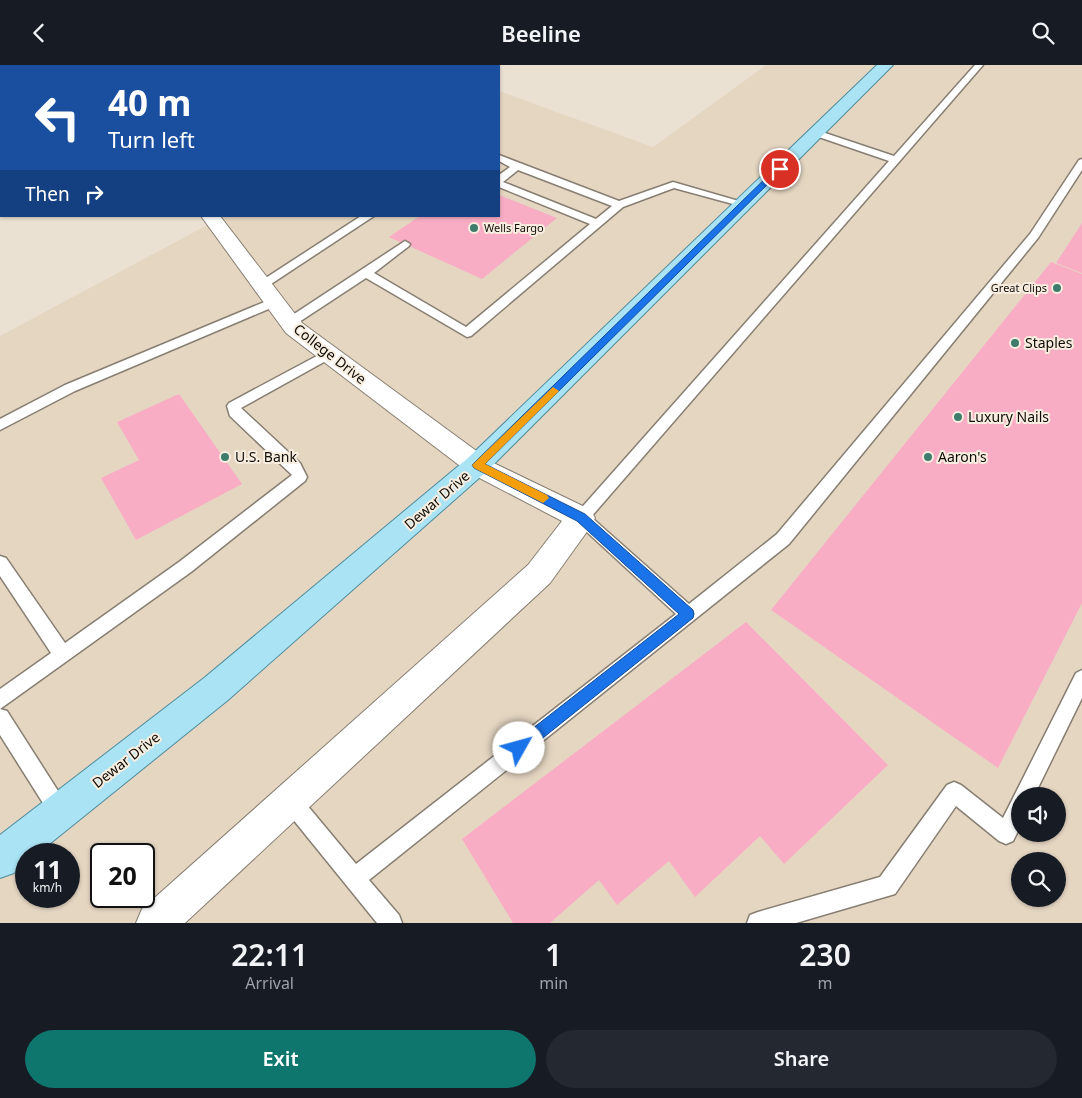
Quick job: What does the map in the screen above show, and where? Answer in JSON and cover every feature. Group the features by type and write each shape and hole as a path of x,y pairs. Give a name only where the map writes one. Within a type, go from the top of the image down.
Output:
{"main road":[{"name":"Dewar Drive","path":"0,859 216,689 478,465 886,65"}],"street":[{"name":"College Drive","path":"211,217 290,323 328,354 478,465 581,518"},
{"path":"156,923 539,574 581,518"}],"lane":[{"path":"688,614 581,518 980,65"},
{"path":"816,133 897,160"},
{"path":"500,159 514,168 578,197 597,197 619,205"},
{"path":"355,878 783,539 1034,236 1082,161"},
{"path":"500,178 514,168"},
{"path":"500,184 596,223"},
{"path":"366,273 467,333 619,205 673,185 744,204"},
{"path":"0,425 70,388 268,293 368,217"},
{"path":"290,323 405,245"},
{"path":"0,700 185,567 300,477 295,467 235,412 234,406 328,354"},
{"path":"0,563 63,655"},
{"path":"1028,787 1082,679"},
{"path":"0,718 60,812"},
{"path":"758,923 888,886 954,792 1006,834 1011,824"},
{"path":"290,800 391,923"}],"shaded area":[{"path":"766,65 1082,65 1082,923 0,923 0,336 222,217 500,217 500,91 653,147"}],"building":[{"name":"Wells Fargo","path":"500,195 557,218 482,279 389,237 419,217 500,217"},
{"path":"1082,223 1082,273 1056,263"},
{"path":"1051,262 1082,274 1082,603 998,768 771,610"},
{"path":"179,394 242,484 136,540 101,478 139,460 117,422"},
{"path":"746,622 888,765 784,864 760,836 695,897 669,861 617,905 599,880 550,923 513,923 462,839"}],"slow traffic":[{"path":"543,498 478,465 553,391"}],"place":[{"name":"Wells Fargo","path":"474,228"},
{"name":"Great Clips","path":"1057,288"},
{"name":"Staples","path":"1015,343"},
{"name":"Luxury Nails","path":"958,417"},
{"name":"U.S. Bank","path":"225,457"},
{"name":"Aaron's","path":"928,457"}],"route":[{"path":"519,748 688,614 581,518 478,465 780,169"}]}
